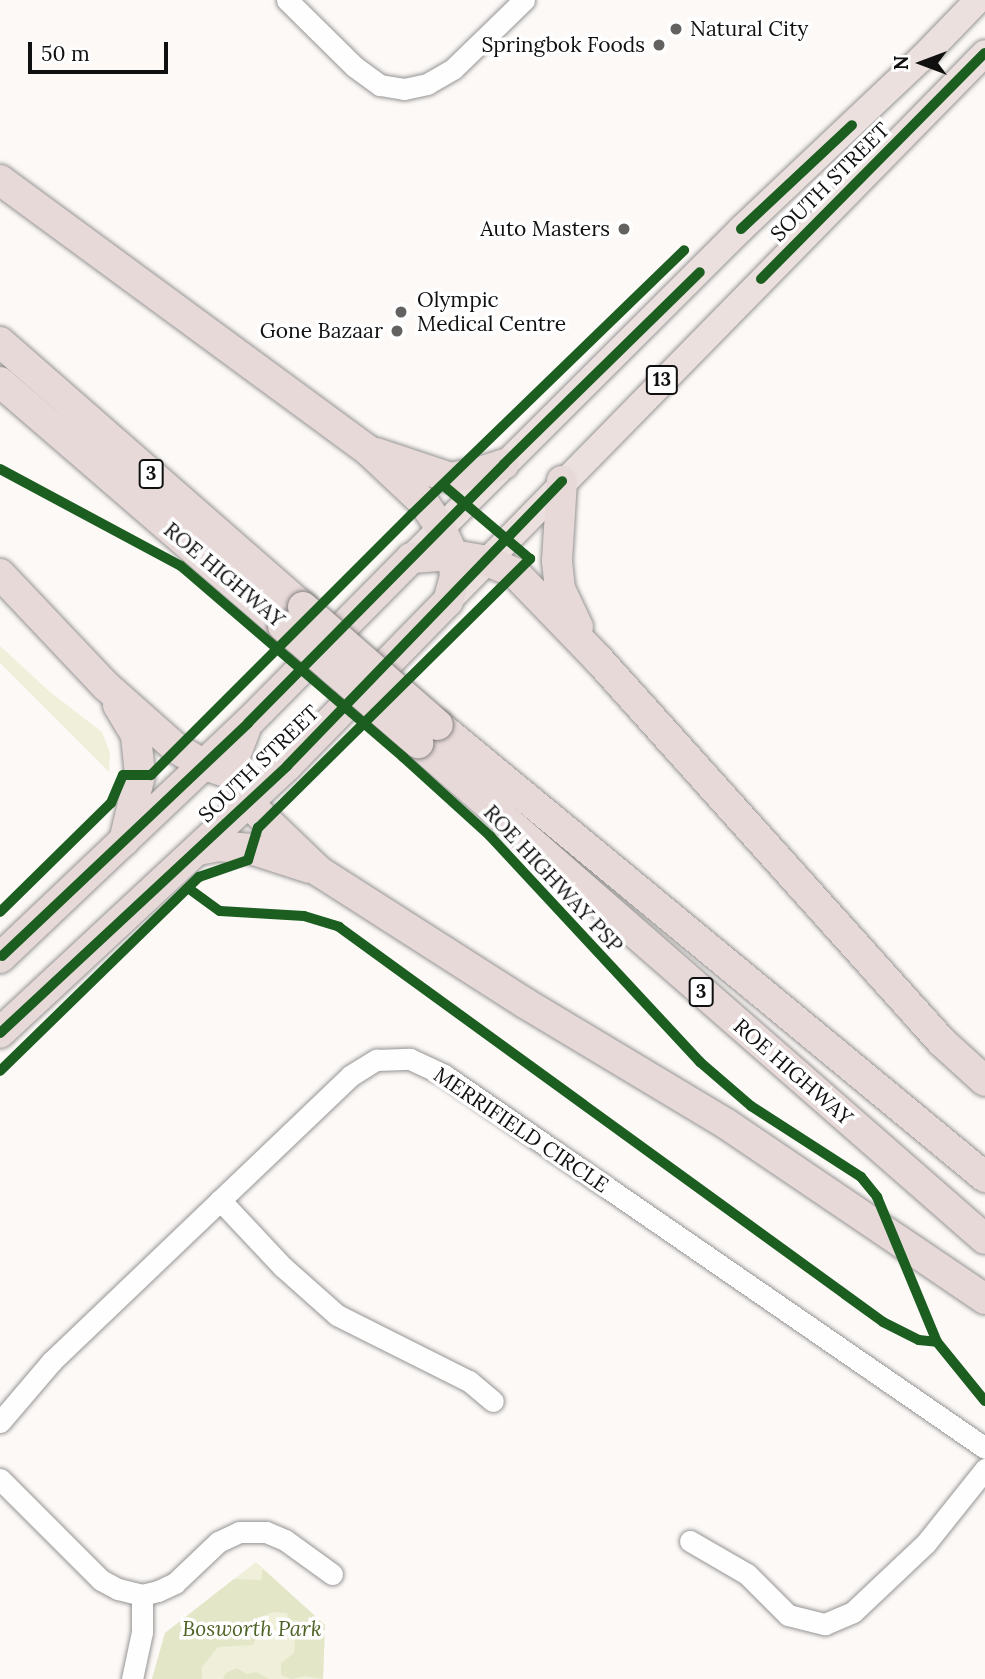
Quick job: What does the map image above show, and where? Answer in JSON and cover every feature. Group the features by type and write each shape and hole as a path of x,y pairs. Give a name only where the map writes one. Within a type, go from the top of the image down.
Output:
{"highway":[{"path":"0,180 369,451 424,503 441,528 453,555 455,577 448,601"},
{"name":"ROE HIGHWAY","path":"0,342 293,616 428,734 985,1239"},
{"name":"ROE HIGHWAY","path":"0,382 293,616"},
{"path":"369,451 451,478 504,464"},
{"path":"562,481 557,561 560,589 572,618 599,660"},
{"path":"411,558 453,555 487,561 515,573 599,660 942,1042 985,1082"},
{"name":"SOUTH STREET","path":"0,958 205,765 411,558"},
{"path":"0,575 106,686 177,748 205,765 234,775 269,773 287,766"},
{"name":"SOUTH STREET","path":"0,1033 287,766 448,601"},
{"path":"106,686 136,735 140,775 124,841"},
{"path":"248,723 233,761 234,775 248,803 320,872 525,1003 725,1123 832,1192 985,1299"},
{"name":"ROE HIGHWAY","path":"428,734 985,1177"},
{"path":"198,850 218,846 251,849 320,872"}],"main road":[{"name":"SOUTH STREET","path":"411,558 741,229 921,59 978,0"},
{"name":"SOUTH STREET","path":"448,601 562,481 985,53"}],"street":[{"path":"287,0 355,67 380,85 404,89 427,84 453,69 524,0"},
{"name":"MERRIFIELD CIRCLE","path":"0,1422 52,1361 350,1076 376,1060 410,1059 444,1075 985,1448"},
{"path":"220,1200 283,1268 337,1315 469,1381 494,1401"},
{"path":"690,1541 747,1574 788,1615 825,1624 853,1612 926,1543 985,1469"},
{"path":"0,1479 101,1580 118,1590 142,1595 175,1583 218,1542 239,1532 266,1532 285,1540 332,1574"},
{"path":"132,1679 142,1632 142,1595"}],"green space":[{"path":"0,646 50,692 102,732 110,753 109,772 0,663"},
{"name":"Bosworth Park","path":"256,1562 325,1625 323,1679 152,1679 165,1633"},
{"name":"Bosworth Park","path":"263,1569 325,1625 323,1679 306,1676 291,1679 281,1675 281,1663 294,1653 295,1636 287,1613 273,1612 260,1617 267,1631 257,1636 253,1645 218,1647 202,1667 202,1679 152,1679 165,1633 234,1579 261,1580"},
{"path":"237,1668 247,1674 256,1672 269,1679 223,1679 226,1673"}],"cycle path":[{"path":"761,279 985,53"},
{"path":"741,229 852,125"},
{"path":"0,912 111,803 123,775 151,775 412,514 684,250"},
{"path":"2,956 248,723 504,464 700,272"},
{"name":"ROE HIGHWAY PSP","path":"0,469 181,566 403,757 490,836 700,1062 751,1106 861,1177 877,1197 937,1342 985,1401"},
{"path":"0,1033 287,766 562,481"},
{"path":"0,1071 199,877 248,860 258,828 530,559 443,485"},
{"path":"188,888 220,911 304,916 339,927 883,1322 919,1340 937,1342"}],"place":[{"name":"Natural City","path":"676,29"},
{"name":"Springbok Foods","path":"659,45"},
{"name":"Auto Masters","path":"624,229"},
{"name":"Olympic Medical Centre","path":"401,312"},
{"name":"Gone Bazaar","path":"397,331"}]}
